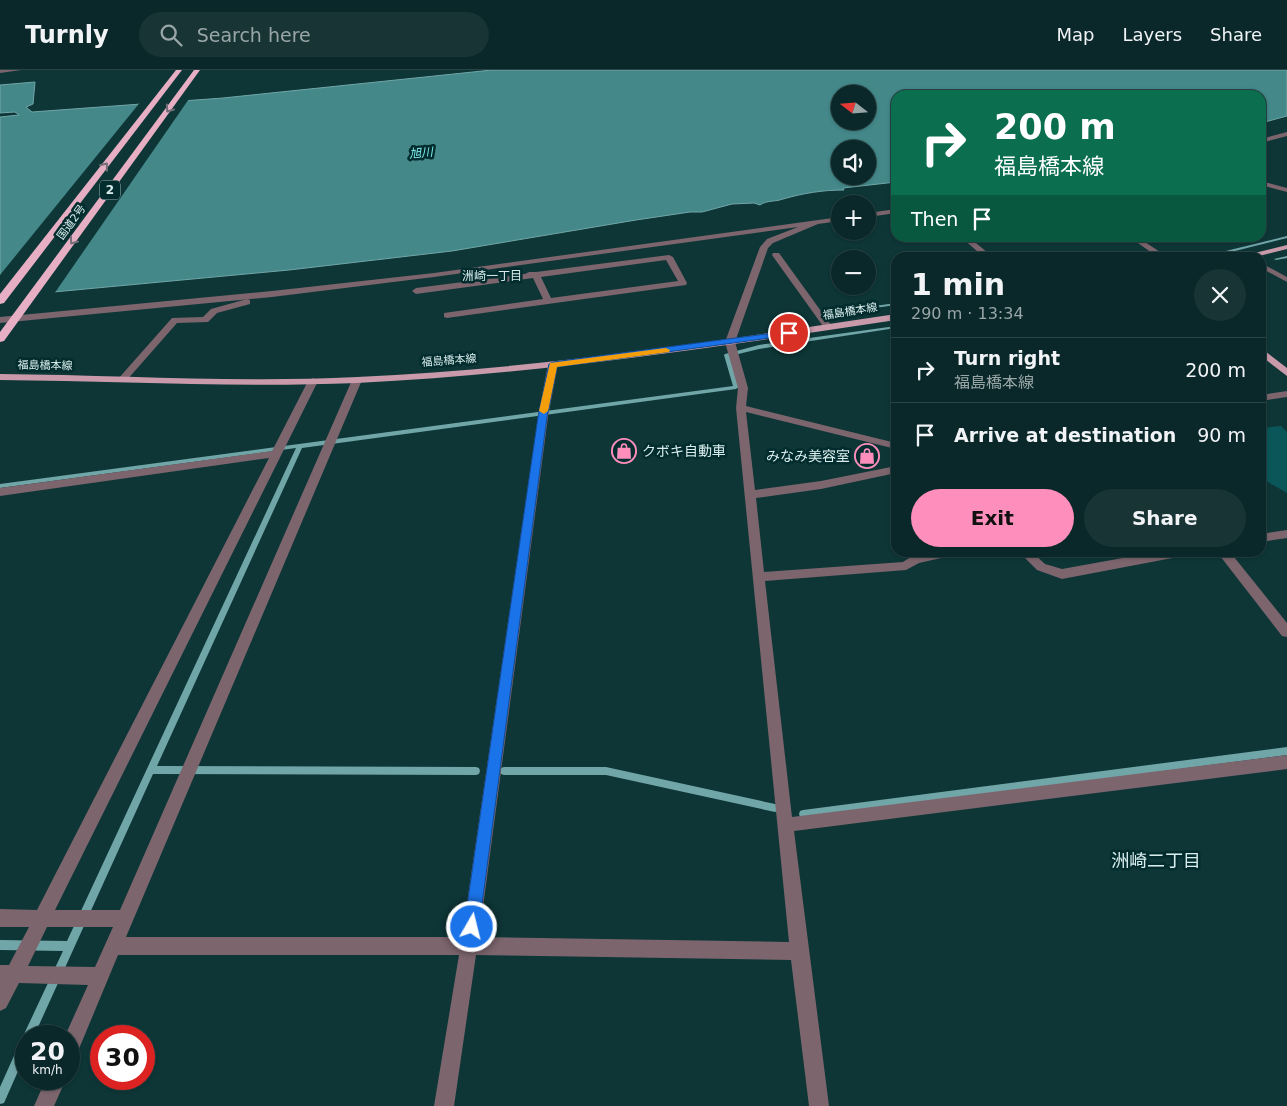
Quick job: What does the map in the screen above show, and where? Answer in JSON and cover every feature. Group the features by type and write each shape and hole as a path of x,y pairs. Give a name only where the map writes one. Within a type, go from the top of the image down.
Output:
{"highway":[{"name":"国道2号","path":"0,301 179,70"},
{"name":"国道2号","path":"0,340 197,70"}],"main road":[{"path":"1266,252 1286,248"},
{"name":"福島橋本線","path":"0,377 242,382 358,380 733,350 828,327 891,318"},
{"path":"1266,355 1287,373"}],"street":[{"path":"0,71 18,70"},
{"path":"1266,140 1287,134"},
{"path":"1266,184 1287,190"},
{"path":"876,214 891,212"},
{"path":"0,320 272,294 434,275 831,220"},
{"path":"817,222 770,241 764,247 733,350 743,388 741,408 798,951 819,1106"},
{"path":"971,242 983,252"},
{"path":"1141,242 1156,252"},
{"path":"776,254 828,327"},
{"path":"416,291 669,257 684,283 447,315"},
{"path":"1266,268 1287,280"},
{"path":"434,275 451,278 536,275"},
{"path":"536,275 549,302"},
{"path":"123,379 175,320 205,320 214,312 272,294"},
{"path":"444,1106 469,946 543,414 553,364"},
{"path":"79,1025 358,380"},
{"path":"0,1002 12,968 40,925 312,381"},
{"path":"1266,397 1287,394"},
{"path":"741,408 891,445"},
{"path":"0,492 276,451"},
{"path":"750,495 821,485 891,471"},
{"path":"1266,537 1287,534"},
{"path":"759,578 906,566 914,559 924,557"},
{"path":"1029,557 1036,565 1048,573 1062,574 1156,557"},
{"path":"1227,557 1287,632"},
{"path":"785,825 1287,762"},
{"path":"0,918 40,925 70,918 126,919"},
{"path":"114,946 469,946 798,951"},
{"path":"12,968 35,974 100,976"},
{"path":"44,1106 51,1090"}],"shaded area":[{"path":"1281,426 1287,432 1287,493 1266,481 1266,428"}],"water":[{"name":"旭川","path":"492,70 1287,70 1287,116 1266,122 1266,90 891,90 891,183 876,184 876,140 831,140 831,185 870,185 806,194 765,202 760,205 754,203 732,204 702,212 636,220 452,251 289,270 0,297 0,117 19,115 15,112 0,113 0,85 35,82 33,104 26,107 32,112 223,98"}],"pier":[{"path":"191,96 54,294 0,300 0,275 142,100"}],"waterway":[{"path":"1224,252 1287,237"},
{"path":"1276,259 1287,257"},
{"path":"860,309 891,305"},
{"path":"300,446 736,387 727,355 759,347 891,328"},
{"path":"0,486 300,446"},
{"path":"70,946 300,446"},
{"path":"803,814 1287,751"},
{"path":"152,770 476,771"},
{"path":"504,771 606,771 775,808"},
{"path":"0,945 70,946"},
{"path":"34,1025 70,946"},
{"path":"0,1099 15,1066"}],"slow traffic":[{"path":"544,411 553,364 666,350"}],"place":[{"name":"クボキ自動車","path":"624,451"},
{"name":"みなみ美容室","path":"867,456"}],"district":[{"name":"洲崎一丁目","path":"492,276"},
{"name":"洲崎二丁目","path":"1156,861"}],"route":[{"path":"472,927 543,417 553,364 789,333"}]}
